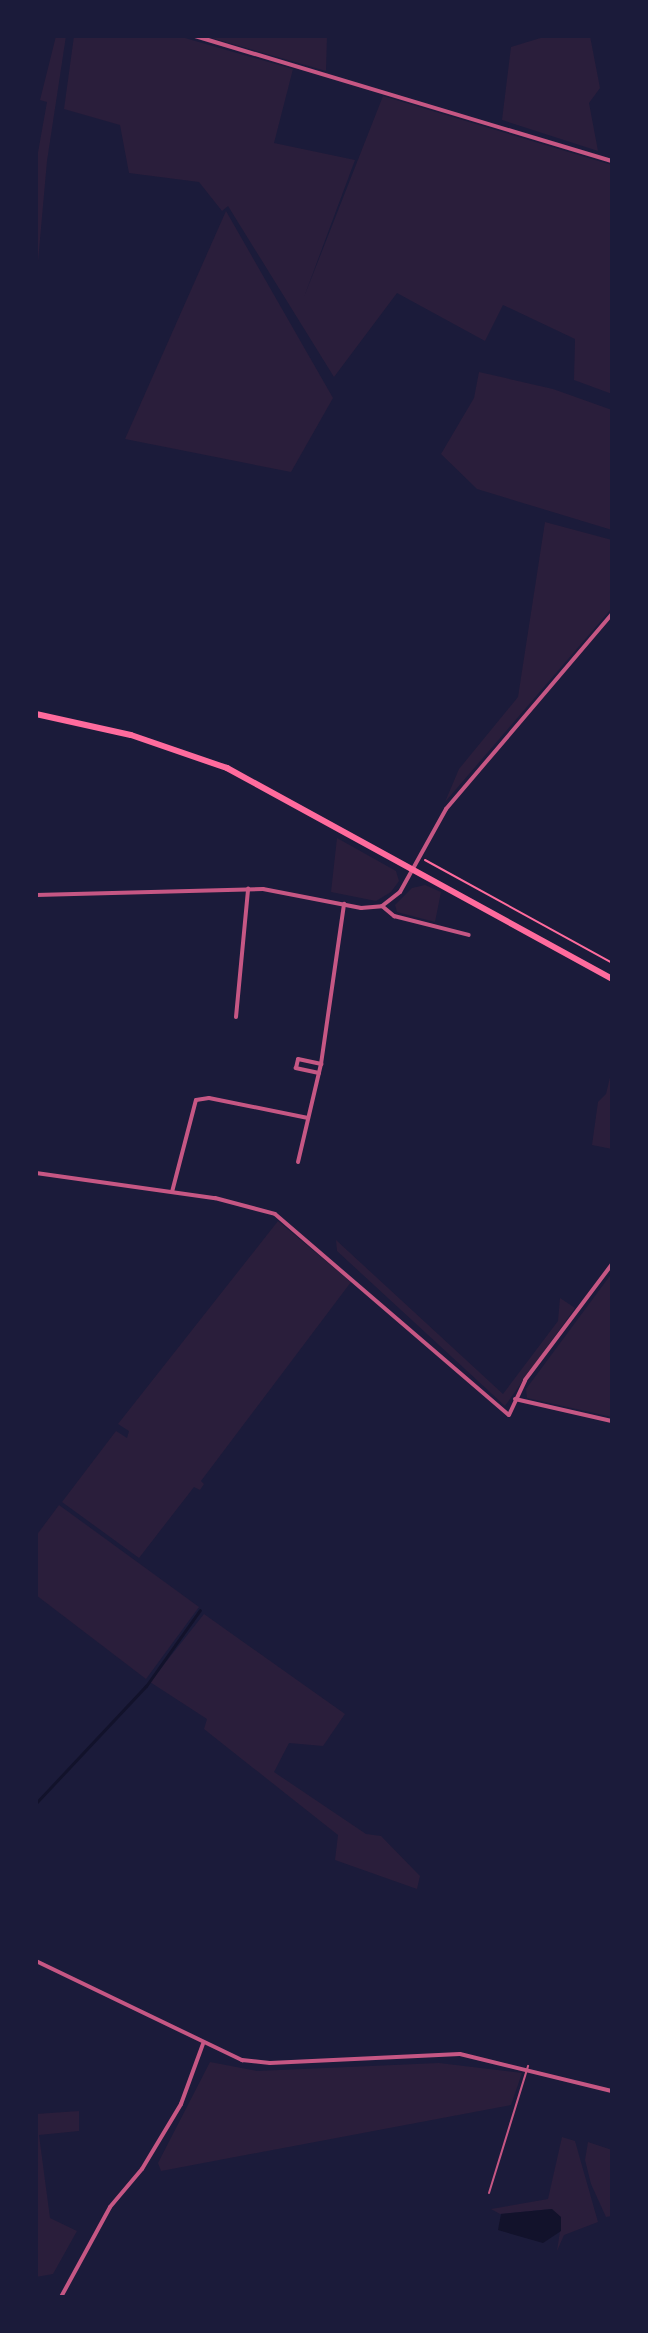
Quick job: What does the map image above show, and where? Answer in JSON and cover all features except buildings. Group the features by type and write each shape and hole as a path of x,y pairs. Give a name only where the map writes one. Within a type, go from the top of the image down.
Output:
{"main road":[{"path":"36,714 131,735 227,768 612,979"}],"street":[{"path":"195,36 612,161"},
{"path":"382,906 400,892 446,809 612,614"},
{"path":"36,895 248,889 382,906 394,916 469,935"},
{"path":"236,1017 248,889"},
{"path":"298,1162 321,1064 344,903"},
{"path":"319,1073 296,1068 298,1059 321,1064"},
{"path":"172,1192 196,1100 308,1118"},
{"path":"36,1173 251,1206 293,1226 509,1415 515,1399 612,1264"},
{"path":"515,1399 612,1421"},
{"path":"36,1961 203,2044 242,2060 270,2063 460,2054 528,2066 612,2091"},
{"path":"61,2297 110,2207 142,2169 181,2104 203,2044"}],"lane":[{"path":"489,2193 528,2066"}],"path":[{"path":"420,858 612,963"}],"shaded area":[{"path":"56,36 66,36 47,161 36,284 37,158 47,102 40,100"},
{"path":"74,36 178,36 293,69 274,143 355,160 304,297 383,96 612,165 612,394 574,380 575,339 503,305 485,341 397,293 334,377 228,206 222,211 199,182 129,173 120,125 64,109"},
{"path":"205,36 327,36 326,71"},
{"path":"547,36 590,36 600,88 589,103 598,151 502,120 511,47"},
{"path":"226,211 333,398 291,472 125,439"},
{"path":"479,372 553,389 612,410 612,530 477,489 441,454 474,398"},
{"path":"545,522 612,540 612,608 445,802 459,769 518,697"},
{"path":"337,838 396,871 399,881 391,892 376,901 331,892"},
{"path":"425,885 441,892 435,922 397,912 395,905 412,888"},
{"path":"612,1069 612,1149 592,1145 598,1102 606,1094"},
{"path":"278,1221 351,1282 201,1481 204,1484 200,1490 194,1487 139,1558 62,1502 116,1431 127,1438 129,1431 118,1424"},
{"path":"336,1240 503,1394 558,1321 560,1298 575,1308 505,1406 337,1251"},
{"path":"612,1273 612,1417 527,1398 526,1389"},
{"path":"59,1505 199,1607 146,1679 36,1595 36,1536"},
{"path":"204,1614 345,1714 323,1746 289,1743 274,1772 366,1834 381,1836 420,1876 417,1889 335,1860 338,1835 204,1729 207,1719 150,1682"},
{"path":"210,2062 257,2071 439,2063 522,2073 511,2105 161,2171 158,2163"},
{"path":"79,2111 79,2131 39,2135 50,2218 77,2231 53,2274 36,2277 36,2114"},
{"path":"562,2137 575,2141 598,2222 564,2235 557,2251 560,2231 552,2209 500,2214 491,2209 548,2199"},
{"path":"588,2142 612,2150 612,2216 606,2217 591,2184 585,2160"},
{"path":"552,2209 561,2217 561,2231 543,2243 498,2230 501,2214"}],"waterway":[{"path":"36,1803 146,1686 200,1610"}]}
